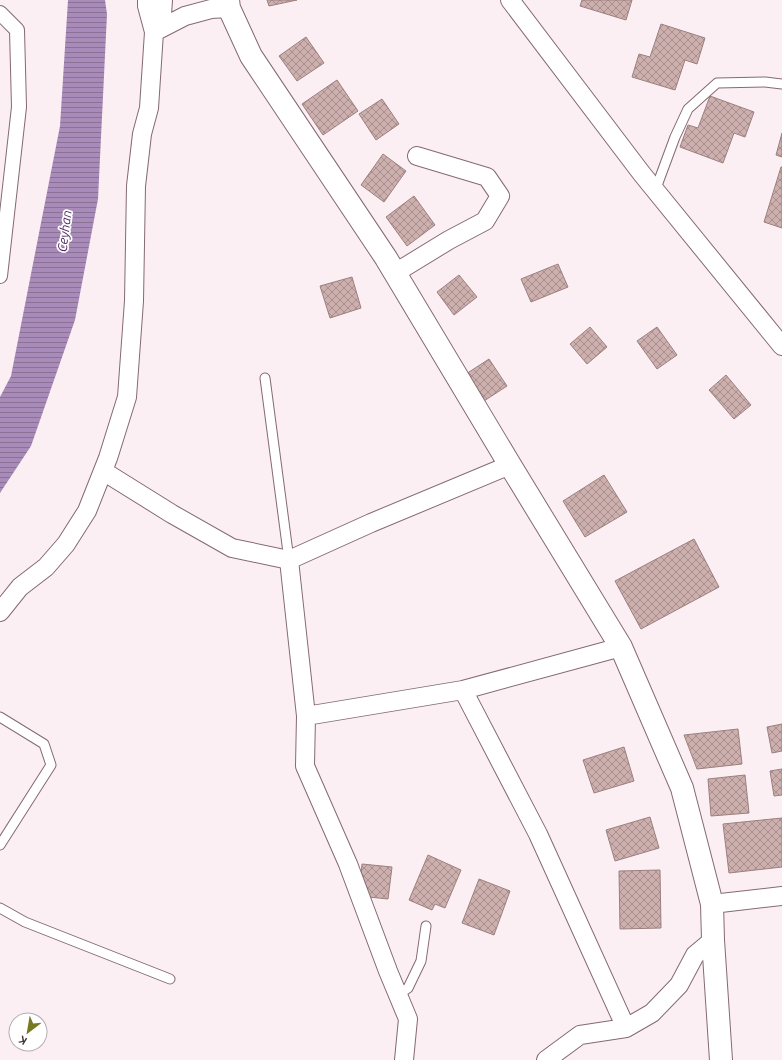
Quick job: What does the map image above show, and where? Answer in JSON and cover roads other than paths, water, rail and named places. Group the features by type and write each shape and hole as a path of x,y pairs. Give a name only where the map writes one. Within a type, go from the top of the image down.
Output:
{"main road":[{"path":"227,3 251,56 386,258 621,647 682,788 712,904 721,1060"}],"street":[{"path":"0,612 20,587 46,567 66,544 87,510 108,458 127,397 134,301 136,186 142,134 149,108 154,32 147,6 147,0"},
{"path":"154,32 162,15 163,0"},
{"path":"510,0 656,191 782,346"},
{"path":"154,32 185,16 227,3"},
{"path":"0,13 16,30 19,107 0,276"},
{"path":"395,273 448,240 485,221 500,196 488,177 417,156"},
{"path":"103,471 172,514 232,548 289,560 371,523 510,465"},
{"path":"289,560 306,716 305,766 348,864 408,1019 409,1059"},
{"path":"306,716 463,690 621,647"},
{"path":"463,690 538,834 626,1028"},
{"path":"712,904 782,896"},
{"path":"546,1060 580,1035 626,1028 652,1013 679,985 695,955 713,940"}],"lane":[{"path":"656,191 675,137 688,108 717,83 765,82 782,84"},
{"path":"265,378 289,560"},
{"path":"0,717 44,744 51,765 0,845"},
{"path":"0,908 25,922 170,979"},
{"path":"398,995 408,988 421,961 426,926"}],"water":[{"name":"Ceyhan","path":"68,0 105,0 107,14 98,199 75,320 31,446 0,493 0,397 11,376 60,126"}]}
